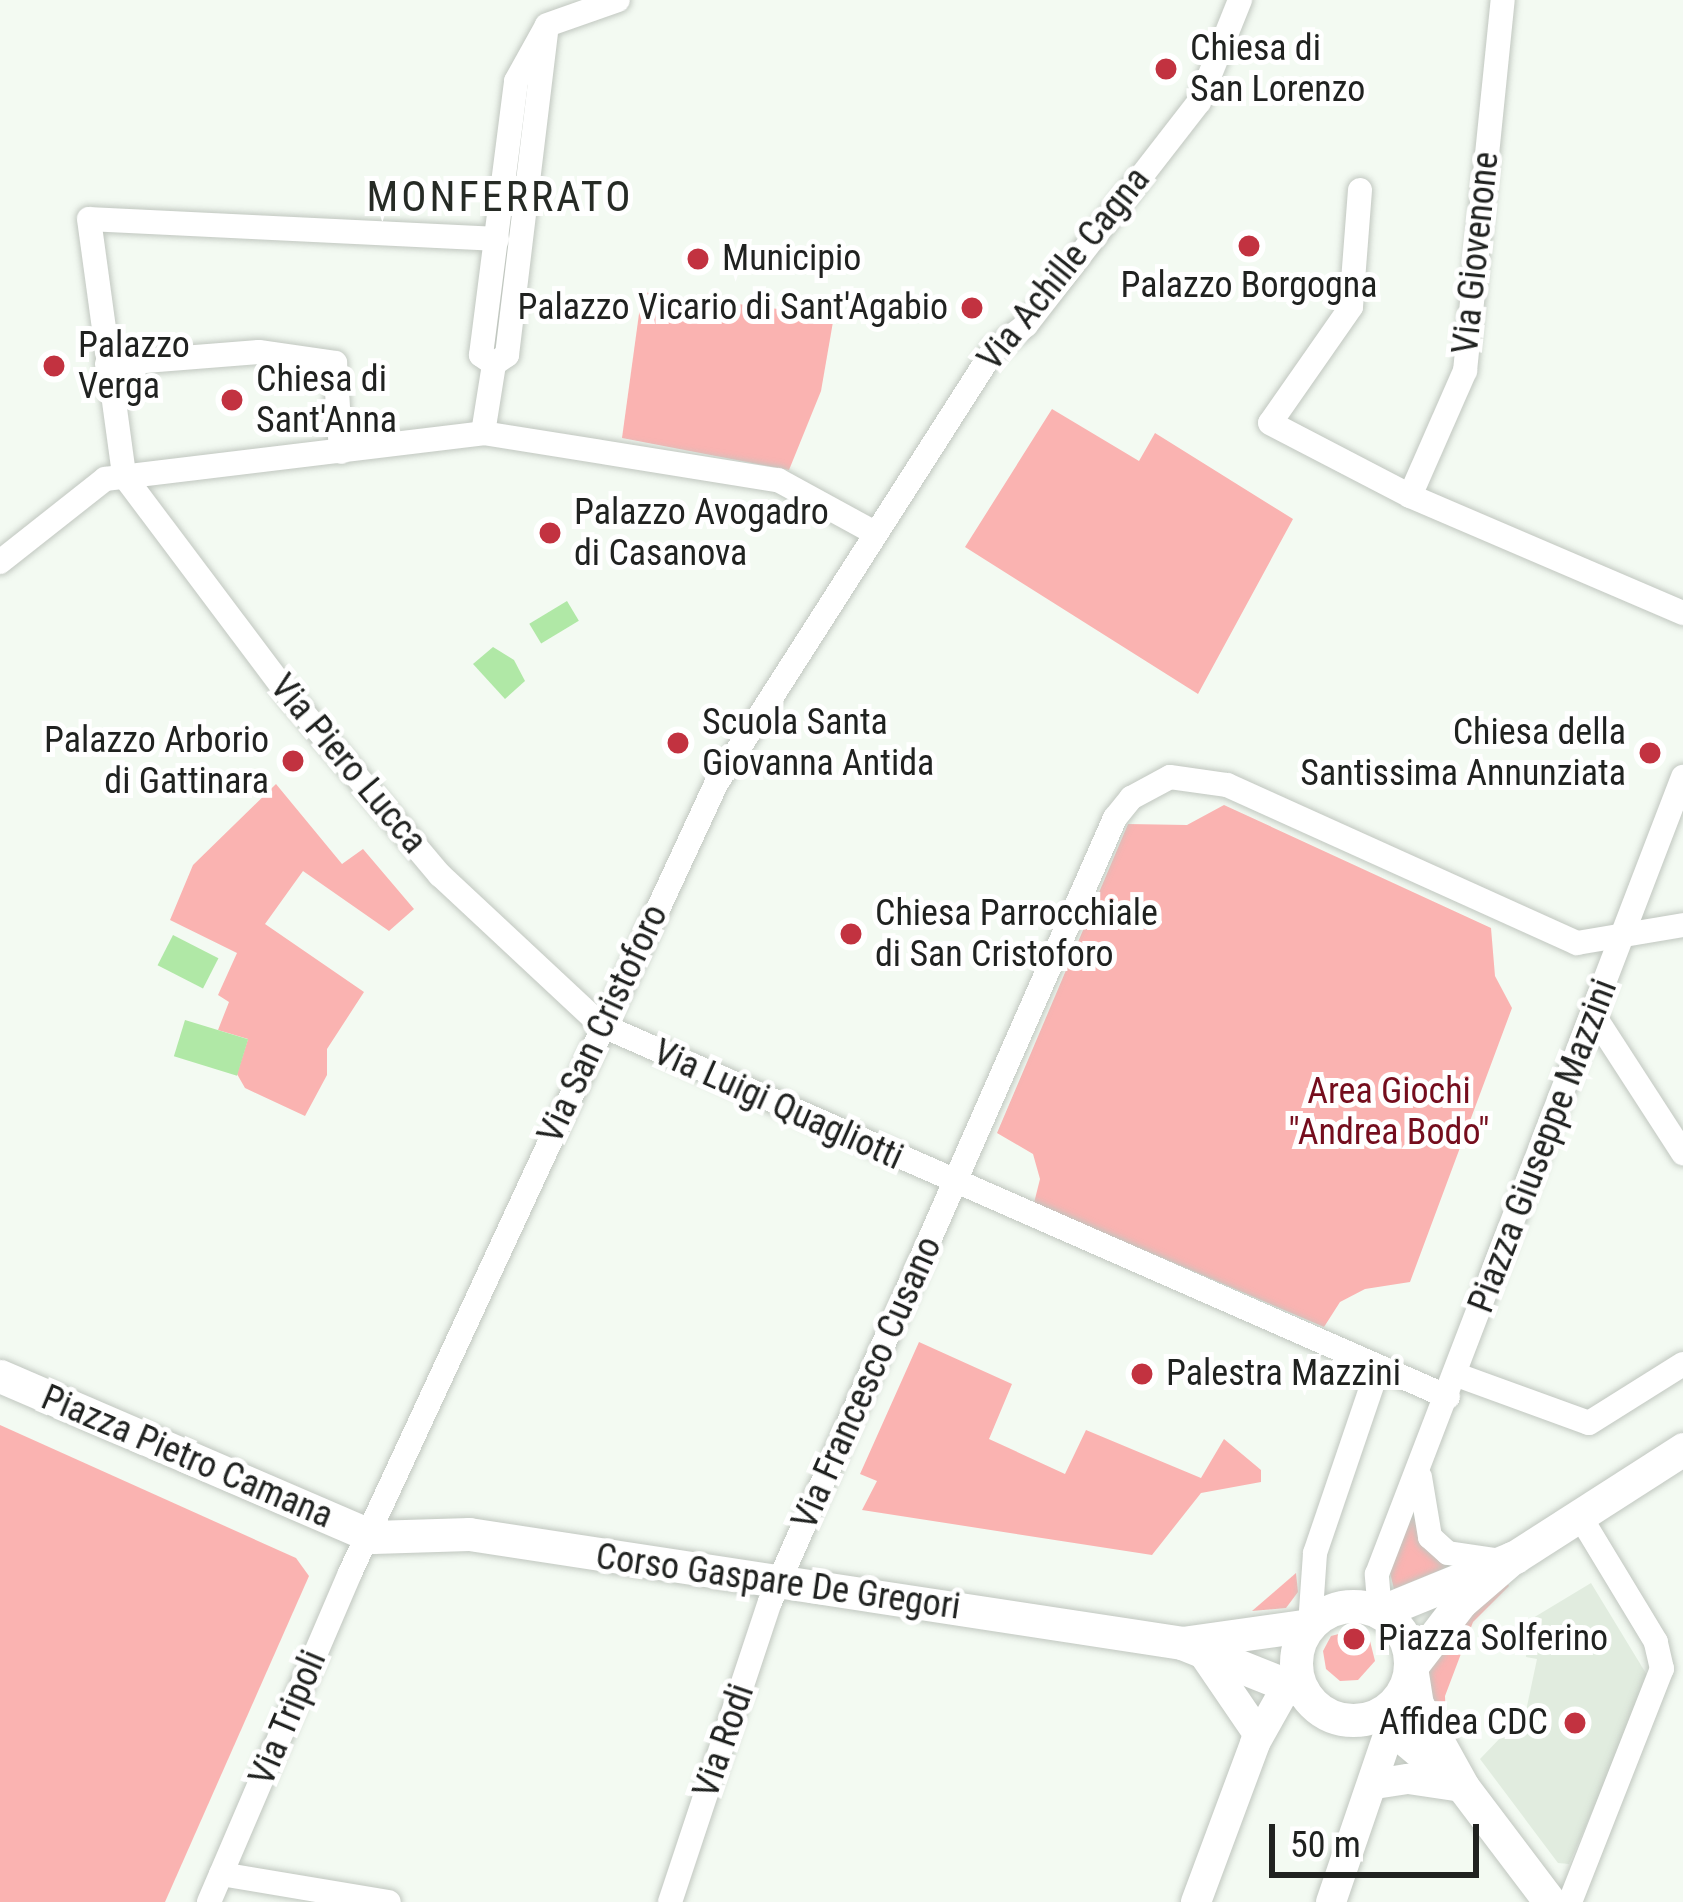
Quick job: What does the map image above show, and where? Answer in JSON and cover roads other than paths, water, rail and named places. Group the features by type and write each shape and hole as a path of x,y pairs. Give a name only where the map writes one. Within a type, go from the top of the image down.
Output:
{"main road":[{"name":"Piazza Pietro Camana","path":"0,1376 373,1537"},
{"path":"1380,1612 1504,1559 1683,1449"},
{"name":"Corso Gaspare De Gregori","path":"373,1537 469,1534 780,1581 1192,1648 1295,1683"},
{"path":"1384,1724 1407,1679 1461,1602 1504,1559"},
{"path":"1463,1787 1384,1724 1341,1719 1295,1683 1310,1625 1355,1606 1380,1612 1407,1642 1407,1679 1463,1787 1550,1902"},
{"name":"Corso Gaspare De Gregori","path":"1192,1648 1310,1625"}],"street":[{"name":"Via Achille Cagna","path":"875,533 994,351 1026,325 1199,102 1240,0"},
{"name":"Via Giovenone","path":"1410,496 1465,371 1503,0"},
{"path":"494,364 481,355 516,81 547,25 616,1"},
{"path":"483,433 494,364 507,356 547,25"},
{"path":"1360,190 1351,307 1270,423 1410,496 1683,613"},
{"path":"124,476 89,218 497,239"},
{"path":"107,364 259,352 335,364 341,452"},
{"path":"0,562 105,479 483,433 778,480 875,533"},
{"name":"Via Piero Lucca","path":"124,476 290,697 440,875 602,1025"},
{"name":"Via San Cristoforo","path":"373,1537 602,1025 716,784 875,533"},
{"name":"Piazza Giuseppe Mazzini","path":"955,1185 1115,818 1131,798 1170,777 1227,784 1577,943 1621,941 1420,1474 1377,1574 1380,1612"},
{"path":"1621,941 1683,777"},
{"path":"1621,941 1683,925"},
{"path":"1593,1014 1683,1153"},
{"name":"Via Luigi Quagliotti","path":"602,1025 955,1185"},
{"path":"955,1185 1378,1368 1588,1423 1683,1364"},
{"name":"Via Francesco Cusano","path":"780,1581 955,1185"},
{"path":"1310,1625 1315,1553 1378,1368"},
{"path":"1420,1474 1430,1537 1470,1561 1504,1559"},
{"path":"1570,1902 1654,1703 1662,1669 1656,1642 1579,1515"},
{"name":"Via Tripoli","path":"209,1902 373,1537"},
{"name":"Via Rodi","path":"670,1902 780,1581"},
{"path":"1192,1648 1259,1735"},
{"path":"1196,1902 1259,1735 1295,1683"},
{"path":"1330,1902 1375,1784 1384,1724"},
{"path":"1375,1784 1408,1779 1463,1787"},
{"path":"221,1874 389,1902"}],"place":[{"name":"Chiesa di San Lorenzo","path":"1166,69"},
{"name":"Palazzo Borgogna","path":"1249,246"},
{"name":"Municipio","path":"698,259"},
{"name":"Palazzo Vicario di Sant'Agabio","path":"972,308"},
{"name":"Palazzo Verga","path":"54,366"},
{"name":"Chiesa di Sant'Anna","path":"232,400"},
{"name":"Palazzo Avogadro di Casanova","path":"550,533"},
{"name":"Scuola Santa Giovanna Antida","path":"678,743"},
{"name":"Chiesa della Santissima Annunziata","path":"1650,753"},
{"name":"Palazzo Arborio di Gattinara","path":"293,761"},
{"name":"Chiesa Parrocchiale di San Cristoforo","path":"851,934"},
{"name":"Palestra Mazzini","path":"1142,1374"},
{"name":"Piazza Solferino","path":"1354,1639"},
{"name":"Affidea CDC","path":"1575,1723"}],"district":[{"name":"MONFERRATO","path":"500,197"}],"park label":[{"name":"Area Giochi \"Andrea Bodo\"","path":"1389,1112"}]}
